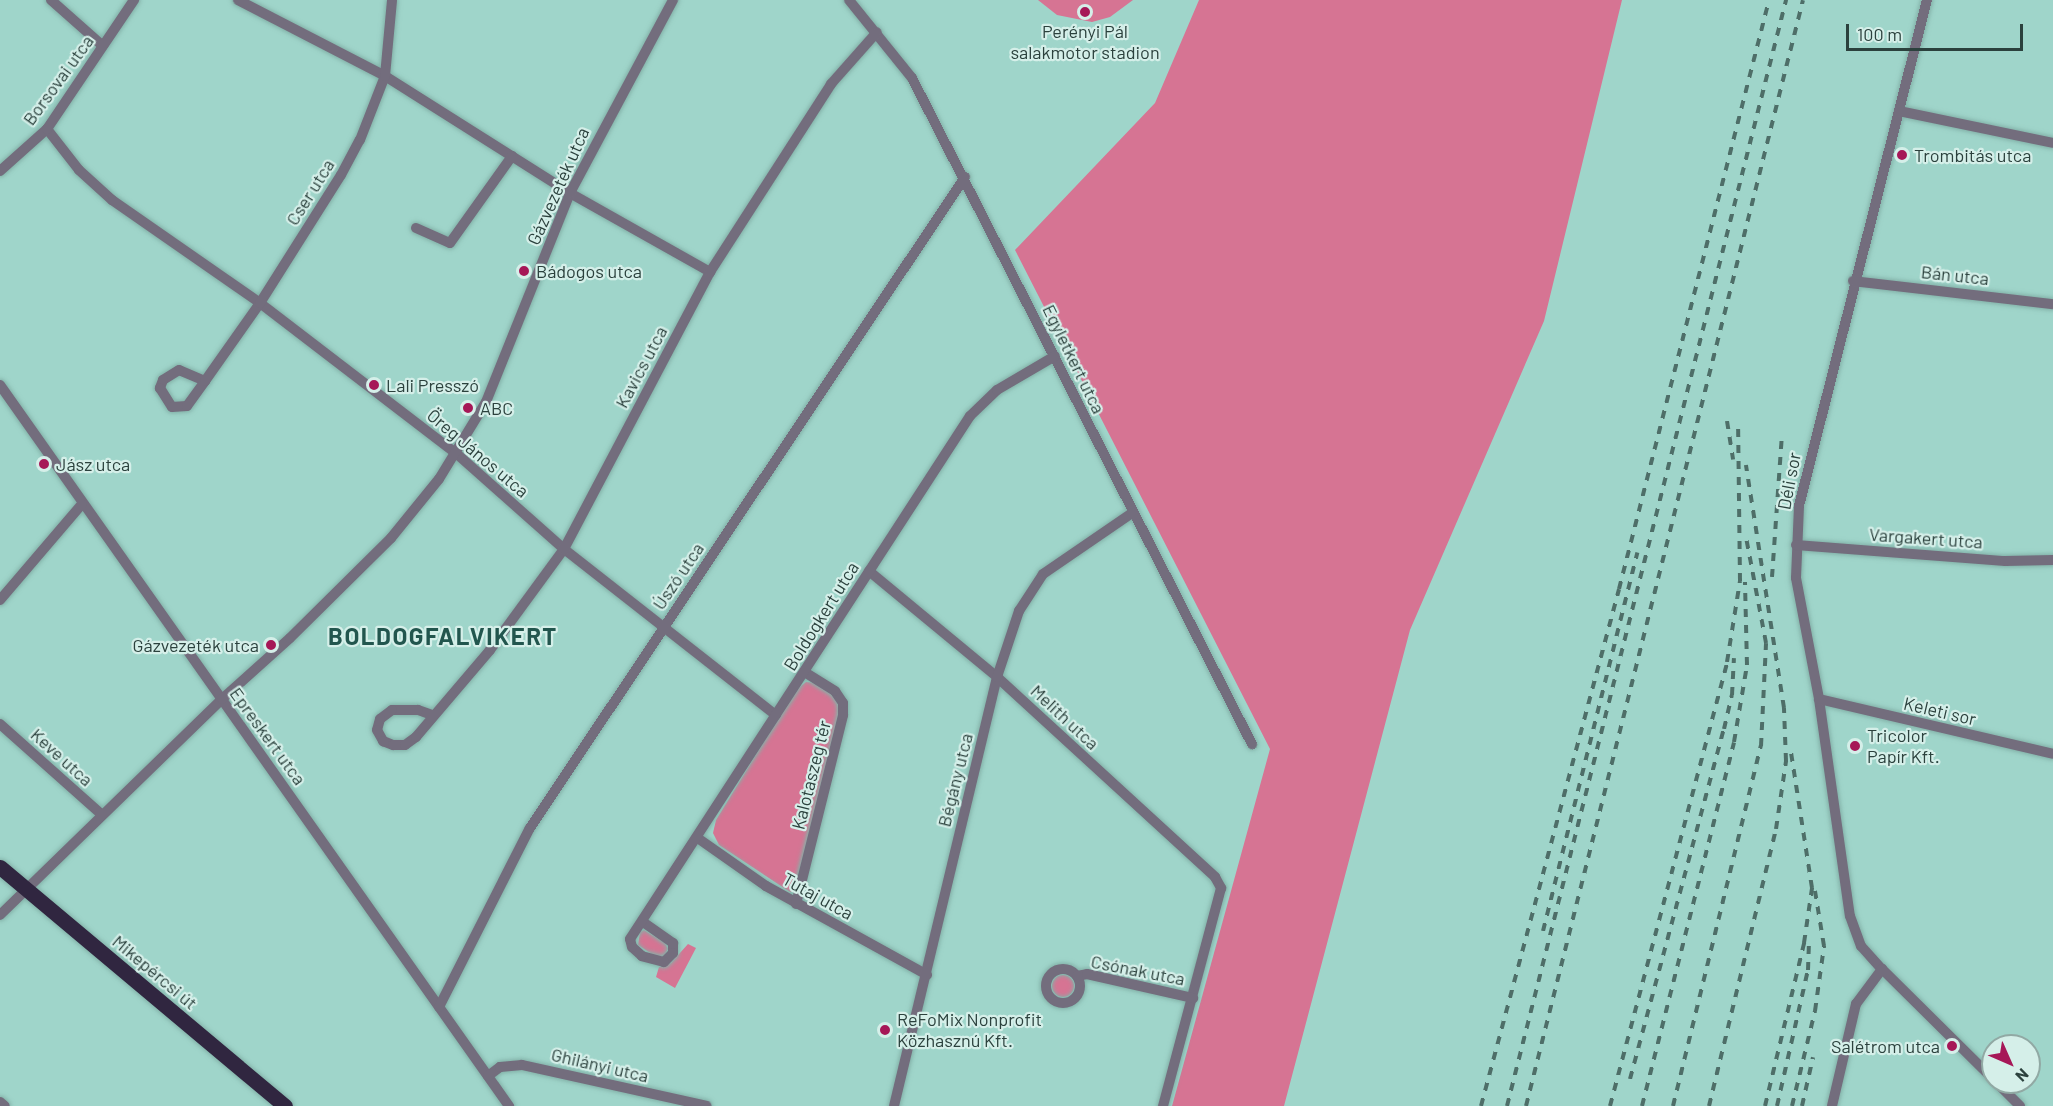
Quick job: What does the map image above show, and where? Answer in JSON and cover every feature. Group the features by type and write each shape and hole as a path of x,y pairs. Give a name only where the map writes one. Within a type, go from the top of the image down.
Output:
{"main road":[{"name":"Mikepércsi út","path":"0,867 285,1106"}],"street":[{"path":"51,0 103,46"},
{"name":"Borsovai utca","path":"2,166 47,129 134,0"},
{"path":"238,0 385,75 570,193 710,272"},
{"name":"Cser utca","path":"205,381 260,303 346,166 385,75 392,0"},
{"name":"Gázvezeték utca","path":"0,915 24,888 222,699 290,638 391,538 457,454 486,402 570,193 608,116 673,0"},
{"name":"Egyletkert utca","path":"849,0 912,78 965,177 1132,513 1252,744"},
{"name":"Déli sor","path":"1882,969 1862,946 1850,916 1819,699 1796,578 1796,545 1799,506 1853,281 1927,0"},
{"name":"Kavics utca","path":"432,715 418,710 392,710 380,719 377,730 383,741 405,745 426,727 432,715 490,650 564,549 710,272 831,84 877,32"},
{"path":"1899,111 2053,143"},
{"name":"Öreg János utca","path":"47,129 79,170 112,200 260,303 457,454 564,549 776,715"},
{"path":"416,228 450,243 512,156"},
{"name":"Úszó utca","path":"439,1007 530,828 965,177"},
{"name":"Bán utca","path":"1853,281 2053,304"},
{"name":"Boldogkert utca","path":"643,922 699,839 869,571 983,400 1055,356"},
{"name":"Epreskert utca","path":"0,385 509,1106"},
{"path":"0,600 82,504"},
{"name":"Bégány utca","path":"894,1106 997,677 1019,611 1043,574 1132,513"},
{"name":"Vargakert utca","path":"1796,545 2005,561 2053,560"},
{"name":"Melith utca","path":"869,571 997,677 1215,877 1221,888 1220,900"},
{"name":"Kalotaszeg tér","path":"796,904 843,715 843,703 835,691 805,672"},
{"name":"Keleti sor","path":"1819,699 2053,754"},
{"name":"Keve utca","path":"0,724 102,814"},
{"name":"Tutaj utca","path":"699,839 796,904 927,975"},
{"name":"Csónak utca","path":"1163,1106 1220,900"},
{"path":"1832,1106 1856,1004 1882,969 1981,1066"},
{"name":"Csónak utca","path":"1077,976 1087,974 1192,998"},
{"name":"Ghilányi utca","path":"489,1076 500,1068 522,1065 707,1106"},
{"path":"2008,1094 2020,1106"},
{"path":"0,1102 5,1106"}],"shaded area":[{"name":"Perényi Pál salakmotor stadion","path":"1038,0 1133,0 1110,17 1092,22 1057,15"},
{"path":"1199,0 1622,0 1544,321 1410,630 1284,1106 1172,1106 1270,749 1015,250 1155,103"},
{"path":"806,682 819,683 837,699 839,715 794,892 790,892 719,845 713,833 716,820 795,691"},
{"path":"644,930 665,943 668,949 664,956 658,958 638,945 640,932"},
{"path":"688,944 696,948 675,988 656,977 659,967 671,963"},
{"path":"1063,975 1071,978 1074,986 1071,994 1063,997 1055,994 1052,986 1055,978"}],"railway":[{"path":"1481,1106 1619,589 1769,0"},
{"path":"1507,1106 1786,0"},
{"path":"1526,1106 1803,0"},
{"path":"1727,421 1733,460"},
{"path":"1610,1106 1727,662 1740,581 1738,421"},
{"path":"1772,577 1782,433"},
{"path":"1709,1106 1776,829 1786,761 1784,708 1746,465"},
{"path":"1673,1106 1761,746 1766,643 1746,537"},
{"path":"1543,931 1637,553"},
{"path":"1642,1106 1734,742 1747,665 1745,582"},
{"path":"1630,1079 1724,729 1732,695 1734,658"},
{"path":"1765,1106 1804,943 1812,888 1791,753"},
{"path":"1792,1106 1815,1011 1824,946 1815,891"},
{"path":"1777,1106 1808,970 1809,944"},
{"path":"1802,1106 1813,1057"}],"place":[{"name":"Perényi Pál salakmotor stadion","path":"1085,12"},
{"name":"Trombitás utca","path":"1902,155"},
{"name":"Bádogos utca","path":"524,271"},
{"name":"Lali Presszó","path":"374,385"},
{"name":"ABC","path":"468,408"},
{"name":"Jász utca","path":"44,464"},
{"name":"Gázvezeték utca","path":"271,645"},
{"name":"Tricolor Papír Kft.","path":"1855,746"},
{"name":"ReFoMix Nonprofit Közhasznú Kft.","path":"885,1030"},
{"name":"Salétrom utca","path":"1952,1046"}],"district":[{"name":"BOLDOGFALVIKERT","path":"443,636"}]}
